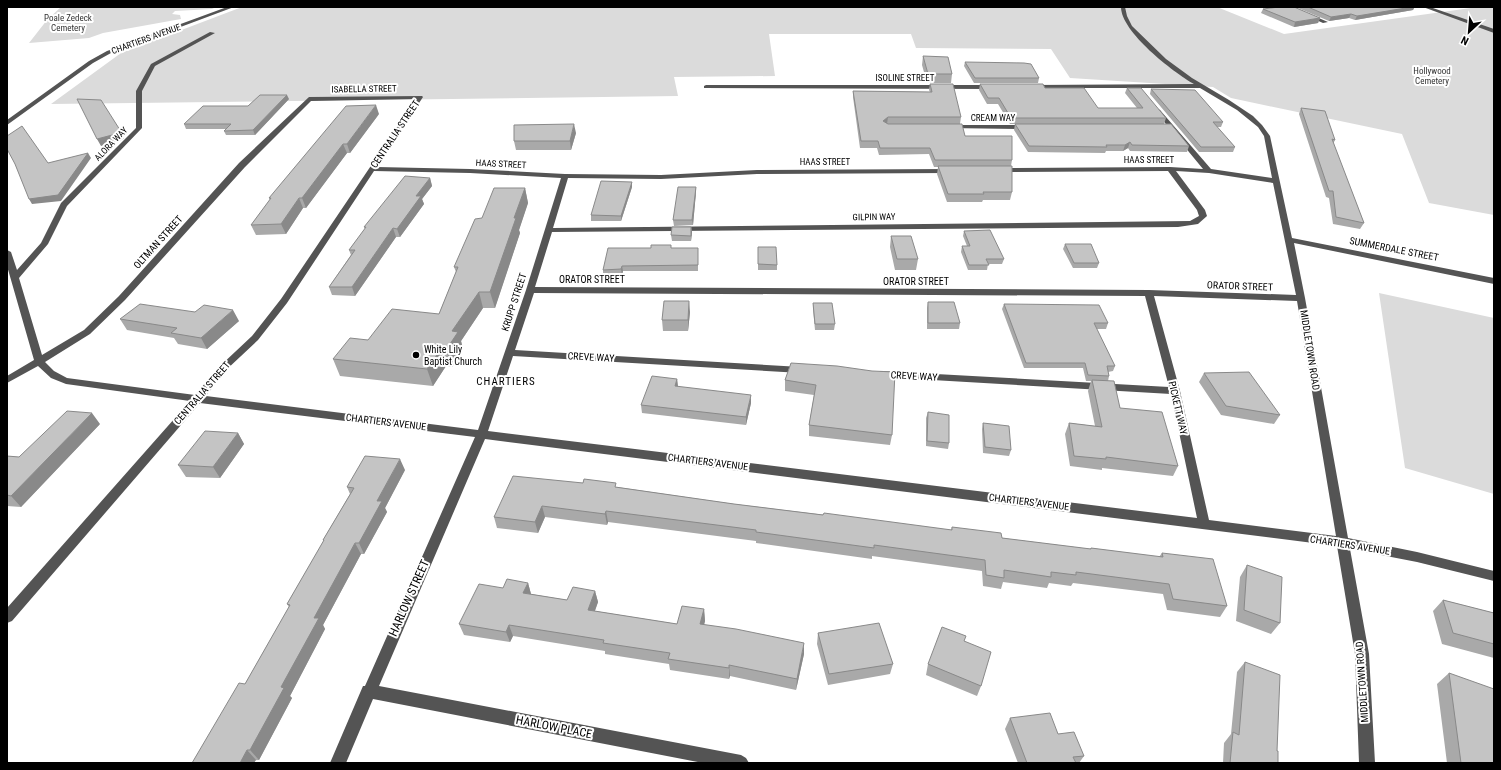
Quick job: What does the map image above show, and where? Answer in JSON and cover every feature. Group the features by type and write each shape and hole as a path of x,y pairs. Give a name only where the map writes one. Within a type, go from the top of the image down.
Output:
{"street":[{"name":"CHARTIERS AVENUE","path":"7,123 91,62 109,52 232,7"},
{"name":"MIDDLETOWN ROAD","path":"1123,7 1122,15 1137,34 1161,58 1200,86 1248,114 1258,123 1267,136 1278,181 1301,298 1362,654 1367,763"},
{"path":"1289,7 1325,22"},
{"path":"1425,7 1494,31"},
{"name":"ALORA WAY","path":"15,277 44,244 64,205 139,128 139,92 153,65 212,33"},
{"path":"1027,87 1141,90 1200,86"},
{"name":"ISOLINE STREET","path":"706,87 995,87"},
{"name":"ISABELLA STREET","path":"309,99 420,97"},
{"name":"CENTRALIA STREET","path":"7,617 198,399 222,368 255,338 284,301 420,97"},
{"name":"OLTMAN STREET","path":"7,380 87,332 122,298 242,165 309,99"},
{"path":"1152,104 1209,171"},
{"name":"CREAM WAY","path":"943,127 1037,127"},
{"path":"1163,127 1171,127"},
{"name":"HAAS STREET","path":"372,169 470,171 565,176 661,177 757,172 956,170"},
{"name":"HAAS STREET","path":"988,170 1170,169 1209,171 1278,181"},
{"name":"GILPIN WAY","path":"548,230 1178,225 1194,223 1200,220 1203,216 1201,210 1170,169"},
{"name":"KRUPP STREET","path":"482,434 510,353 565,176"},
{"name":"SUMMERDALE STREET","path":"1289,240 1494,280"},
{"name":"CHARTIERS AVENUE","path":"7,252 39,360 46,370 56,378 66,381 198,399 1342,542 1417,557 1494,576"},
{"name":"ORATOR STREET","path":"530,290 1149,293 1301,298"},
{"name":"PICKETT WAY","path":"1149,293 1175,391 1204,524"},
{"name":"CREVE WAY","path":"510,353 810,370"},
{"name":"CREVE WAY","path":"874,374 1175,391"},
{"name":"HARLOW STREET","path":"338,763 368,691 482,434"},
{"name":"HARLOW PLACE","path":"368,691 741,763"}],"green space":[{"name":"Poale Zedeck Cemetery","path":"61,7 216,7 212,9 175,11 172,14 180,15 181,19 103,33 89,38 29,43 47,20"},
{"name":"Hollywood Cemetery","path":"242,7 1217,7 1284,34 1478,7 1494,7 1494,215 1429,203 1402,134 1231,98 1213,87 1070,78 1051,49 916,48 911,34 769,34 775,76 674,77 678,96 51,104 121,53"},
{"path":"1379,293 1494,318 1494,494 1405,468"}],"building":[{"path":"1294,7 1320,18 1295,22 1263,9"},
{"path":"1308,7 1412,7 1357,16 1351,14 1331,17"},
{"path":"923,56 948,57 952,74 928,74"},
{"path":"965,62 1031,64 1039,78 975,78"},
{"path":"930,84 953,84 961,117 888,117 883,121 888,124 962,124 965,136 1012,136 1012,160 935,160 930,148 880,148 878,141 861,141 853,91 932,92"},
{"path":"980,84 1043,84 1045,88 1084,88 1098,108 1143,108 1127,88 1141,88 1166,118 1011,118 999,98 988,98"},
{"path":"1151,89 1195,90 1223,122 1213,122 1235,147 1201,147"},
{"path":"260,95 287,95 253,130 224,131 231,124 184,124 203,106 248,106"},
{"path":"77,99 101,100 120,130 116,134 97,139"},
{"path":"376,105 347,144 343,144 302,198 299,198 281,224 251,225 271,198 269,198 346,106"},
{"path":"1301,108 1325,111 1335,140 1332,139 1364,223 1336,217 1333,191 1329,191"},
{"path":"574,124 570,141 514,141 514,125"},
{"path":"1015,124 1171,124 1189,146 1132,145 1130,142 1125,145 1106,145 1107,147 1029,146"},
{"path":"22,126 48,163 88,153 58,195 29,199 15,164 7,149 7,136"},
{"path":"938,166 1012,166 1012,192 948,194"},
{"path":"405,176 430,178 416,196 421,196 397,229 393,228 352,287 329,287 355,250 349,250 366,227 364,227"},
{"path":"601,181 632,182 621,216 591,215"},
{"path":"678,187 696,187 692,220 673,220"},
{"path":"494,188 525,188 490,292 479,292 452,331 458,332 446,350 441,349 427,369 333,359 350,338 368,340 392,309 439,314 458,267 454,267 475,219 482,218"},
{"path":"672,227 691,227 691,236 671,235"},
{"path":"990,230 1004,259 986,259 989,265 969,265 962,246 970,246 964,231"},
{"path":"891,236 911,236 918,259 897,259"},
{"path":"1065,244 1091,244 1099,263 1074,263"},
{"path":"651,245 671,245 671,248 698,248 698,265 622,266 621,269 603,270 608,248 651,248"},
{"path":"758,247 776,247 777,265 758,264"},
{"path":"664,301 689,301 688,320 662,320"},
{"path":"928,302 954,302 960,323 928,323"},
{"path":"813,303 832,303 835,324 815,324"},
{"path":"140,304 195,312 204,305 233,310 201,338 171,333 177,328 120,319"},
{"path":"1004,304 1099,305 1108,323 1094,323 1115,366 1107,366 1109,376 1088,375 1085,363 1026,363"},
{"path":"791,363 895,372 892,435 809,425 816,385 785,380"},
{"path":"1249,372 1280,415 1226,406 1204,373"},
{"path":"652,376 677,379 675,386 751,395 746,417 641,405"},
{"path":"1092,380 1114,381 1120,408 1162,412 1178,466 1106,457 1106,459 1074,456 1069,423 1102,427"},
{"path":"67,411 92,413 11,496 7,495 7,456 19,457"},
{"path":"928,412 949,415 949,443 927,441"},
{"path":"983,423 1009,426 1011,450 985,447"},
{"path":"205,431 238,433 213,467 178,465"},
{"path":"365,456 400,459 377,501 382,501 359,543 355,543 314,618 319,618 281,687 284,688 250,750 247,750 240,763 192,763 239,683 245,684 290,605 287,604 354,488 347,487"},
{"path":"513,476 583,483 584,479 616,483 615,487 734,504 823,515 824,513 952,530 952,527 1001,533 1002,538 1091,549 1163,557 1162,553 1213,559 1227,606 1173,599 1169,584 1076,572 1076,575 1051,572 1051,577 1004,570 1004,578 986,575 985,560 874,545 874,548 756,532 756,530 606,511 605,514 542,506 535,522 494,517"},
{"path":"1247,565 1282,577 1280,623 1244,610"},
{"path":"507,579 528,583 523,593 567,600 573,587 595,591 588,610 677,624 682,606 704,609 700,624 736,629 804,643 797,679 729,665 729,668 668,659 670,653 603,643 604,640 509,625 506,632 459,624 479,584 503,588"},
{"path":"1443,600 1494,613 1494,644 1453,633"},
{"path":"879,623 893,664 829,674 818,633"},
{"path":"942,627 966,636 964,641 991,652 981,686 928,664"},
{"path":"1245,662 1280,675 1277,751 1278,763 1230,763 1233,732 1239,735"},
{"path":"1449,673 1494,689 1494,763 1461,763"},
{"path":"1050,713 1058,734 1074,732 1084,756 1073,757 1076,763 1027,763 1010,718"}],"place":[{"name":"White Lily Baptist Church","path":"416,355"}],"district":[{"name":"CHARTIERS","path":"506,381"}]}
